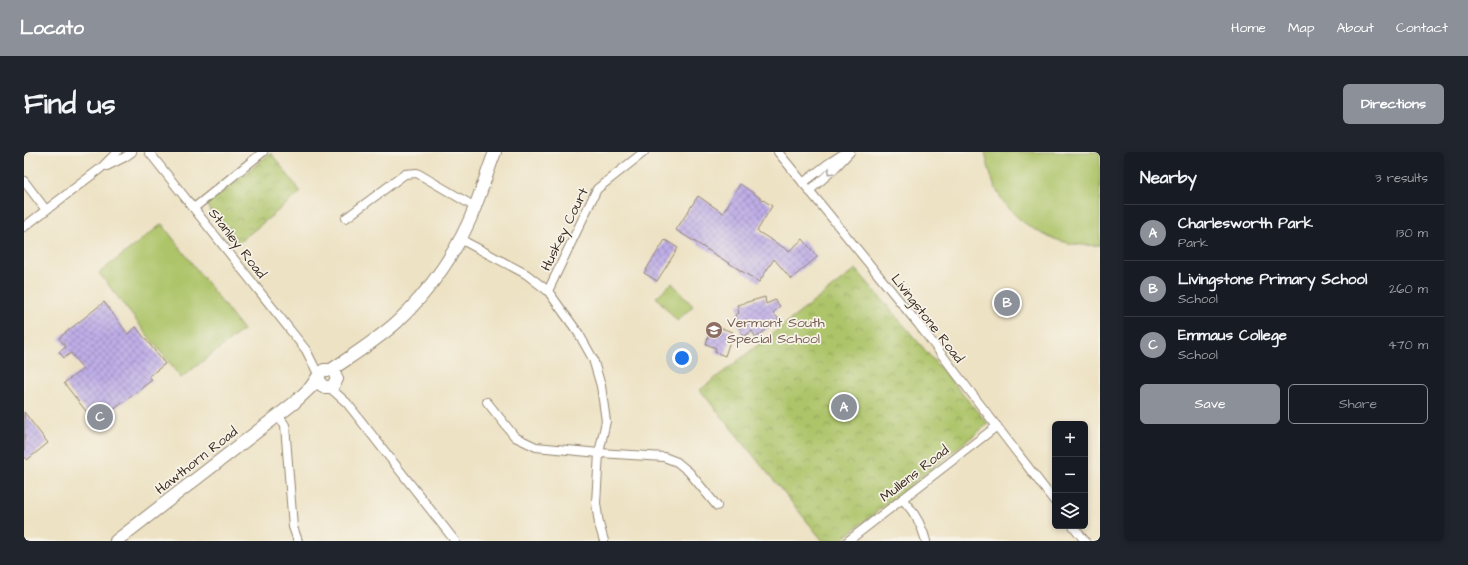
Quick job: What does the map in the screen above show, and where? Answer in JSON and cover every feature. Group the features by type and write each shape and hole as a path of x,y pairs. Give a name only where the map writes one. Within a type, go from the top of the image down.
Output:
{"main road":[{"name":"Hawthorn Road","path":"116,541 294,403 311,388 329,378 360,350 397,322 423,294 442,268 460,239 475,207 495,152"}],"street":[{"path":"24,227 101,168 117,152"},
{"path":"101,168 125,157 132,152"},
{"name":"Stanley Road","path":"149,152 329,378"},
{"path":"194,208 263,152"},
{"name":"Huskey Court","path":"548,291 597,189 644,152"},
{"name":"Livingstone Road","path":"778,152 919,325 1052,498"},
{"path":"803,183 846,152"},
{"path":"809,191 832,171 850,152"},
{"path":"346,218 405,174 417,173 475,207"},
{"path":"24,181 46,210"},
{"path":"460,239 526,274 548,291 579,334 593,359 601,386 606,421 599,454 596,503 599,524 604,541"},
{"name":"Stanley Road","path":"306,350 317,361 347,403 455,541"},
{"path":"487,402 515,437 536,447 599,454 664,457 677,462 689,472 717,506"},
{"path":"278,415 285,424 293,528 298,541"},
{"name":"Mullens Road","path":"848,541 997,426"},
{"path":"902,499 909,506 926,541"},
{"path":"1075,529 1085,541"}],"green space":[{"path":"985,152 1100,152 1100,245 1085,245 1056,240 1029,226 1006,205 998,193 993,183"},
{"path":"271,153 301,192 237,244 206,205"},
{"path":"162,224 243,330 181,378 99,273"},
{"path":"856,269 988,424 840,541 823,541 700,390"},
{"path":"672,283 693,306 677,321 656,297"}],"building":[{"path":"740,184 772,206 757,231 789,251 803,239 817,257 791,279 774,259 759,282 676,230 698,196 723,213"},
{"path":"665,240 678,248 657,281 644,273"},
{"path":"765,297 766,304 775,300 780,306 773,313 779,319 756,338 752,331 743,337 735,315 739,313 737,305"},
{"path":"104,302 128,334 136,327 165,364 149,376 152,380 108,414 105,410 93,420 64,383 83,369 71,353 64,358 59,352 66,347 59,338"},
{"path":"712,325 733,332 725,356 715,352 716,348 706,344"},
{"path":"24,412 48,443 27,460 24,456"}],"place":[{"name":"Livingstone Primary School","path":"1007,303"},
{"name":"Vermont South Special School","path":"714,330"},
{"name":"Charlesworth Park","path":"844,407"},
{"name":"Emmaus College","path":"100,417"}]}
